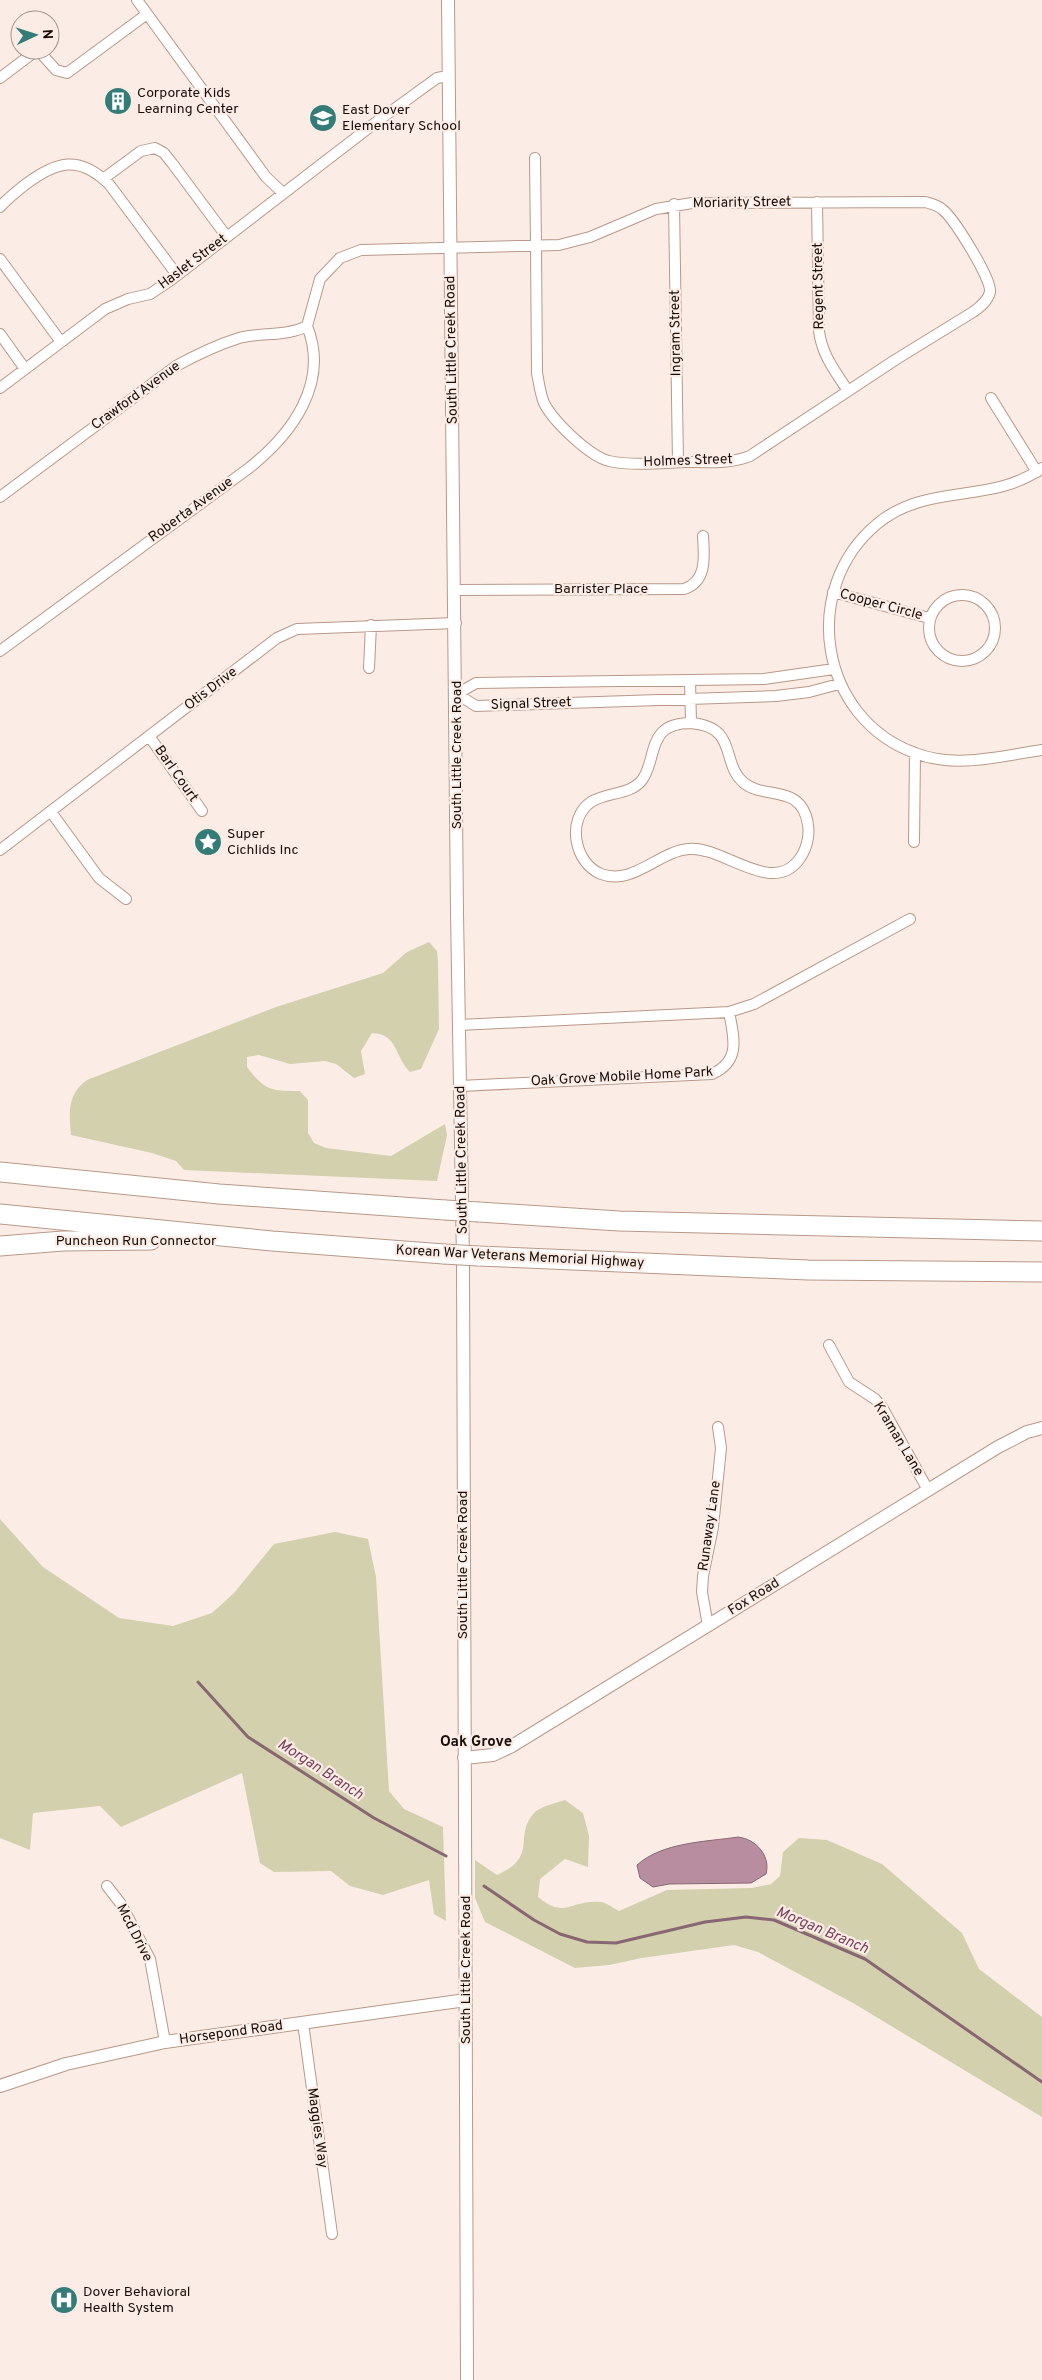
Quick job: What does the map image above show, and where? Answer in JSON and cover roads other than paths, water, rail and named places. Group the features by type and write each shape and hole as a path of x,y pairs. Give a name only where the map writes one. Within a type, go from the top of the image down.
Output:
{"highway":[{"path":"0,1172 210,1193 445,1210 636,1221 1042,1231"},
{"name":"Korean War Veterans Memorial Highway","path":"0,1214 272,1241 478,1256 798,1270 1042,1272"},
{"name":"Puncheon Run Connector","path":"0,1246 89,1240 272,1241"}],"street":[{"path":"137,0 266,176 283,193"},
{"name":"South Little Creek Road","path":"448,0 463,1261 467,2380"},
{"path":"47,60 56,70 67,73 147,14"},
{"path":"0,78 24,60"},
{"name":"Haslet Street","path":"0,388 105,309 128,299 150,294 437,78 448,76"},
{"path":"103,179 141,152 155,148 164,153 227,237"},
{"name":"Holmes Street","path":"536,158 537,373 544,403 563,426 598,456 617,462 732,461 750,456 982,306 990,292"},
{"path":"0,207 7,198 44,171 66,163 84,166 96,172 103,179 177,275"},
{"name":"Moriarity Street","path":"451,247 536,246 576,242 648,211 674,204 817,202 934,204 948,216 988,277 990,292"},
{"name":"Regent Street","path":"817,202 821,344 826,358 848,391"},
{"name":"Ingram Street","path":"674,204 678,462"},
{"path":"307,326 320,279 340,258 361,250 451,247"},
{"path":"0,259 61,342"},
{"name":"Crawford Avenue","path":"0,497 176,366 195,355 240,338 295,332 307,326"},
{"name":"Roberta Avenue","path":"0,651 249,468 287,434 306,398 312,372 314,354 307,326"},
{"path":"0,334 25,369"},
{"path":"991,398 1039,470 1004,488 935,496 897,510 875,525 847,559 833,592 829,640 834,669 839,684 871,724 890,740 915,753 940,759 971,760 1042,750"},
{"name":"Barrister Place","path":"456,590 684,589 692,587 702,574 704,562 703,536"},
{"name":"Cooper Circle","path":"833,592 930,618"},
{"name":"Cooper Circle","path":"962,594 973,596 990,609 995,630 986,650 972,659 956,660 945,657 936,650 928,629 930,618 934,608 947,598 962,594"},
{"name":"Otis Drive","path":"0,850 277,638 296,628 456,623"},
{"path":"370,668 371,625"},
{"name":"Signal Street","path":"834,669 764,679 476,683 457,694 476,706 792,695 839,684"},
{"path":"690,680 691,723"},
{"path":"691,723 706,726 720,734 728,748 735,771 744,783 756,789 784,795 799,805 804,812 809,829 806,846 798,860 785,870 768,873 751,869 710,850 690,848 671,852 640,869 622,875 610,876 593,870 586,863 577,846 576,826 583,810 602,796 626,790 641,782 656,740 678,724 691,723"},
{"name":"Barl Court","path":"149,736 202,811"},
{"path":"914,842 915,753"},
{"path":"50,812 99,878 126,899"},
{"path":"459,1025 729,1012 754,1004 910,919"},
{"name":"Oak Grove Mobile Home Park","path":"460,1086 712,1074 727,1066 732,1056 733,1034 729,1012"},
{"name":"Kraman Lane","path":"829,1345 849,1382 876,1398 928,1490"},
{"name":"Runaway Lane","path":"708,1626 702,1600 703,1576 713,1527 720,1448 718,1427"},
{"name":"Fox Road","path":"464,1758 493,1755 512,1746 998,1447 1027,1432 1042,1428"},
{"name":"Mcd Drive","path":"106,1886 121,1904 150,1959 165,2042"},
{"name":"Horsepond Road","path":"0,2086 66,2064 165,2042 466,2000"},
{"name":"Maggies Way","path":"303,2023 332,2234"}],"waterway":[{"name":"Morgan Branch","path":"198,1682 248,1737 374,1818 446,1856"},
{"name":"Morgan Branch","path":"484,1886 534,1920 560,1934 587,1942 616,1943 705,1922 746,1917 774,1920 865,1959 1042,2082"}],"place":[{"name":"Corporate Kids Learning Center","path":"118,101"},
{"name":"East Dover Elementary School","path":"323,118"},
{"name":"Super Cichlids Inc","path":"208,842"},
{"name":"Dover Behavioral Health System","path":"64,2300"}],"district":[{"name":"Oak Grove","path":"476,1742"}]}
